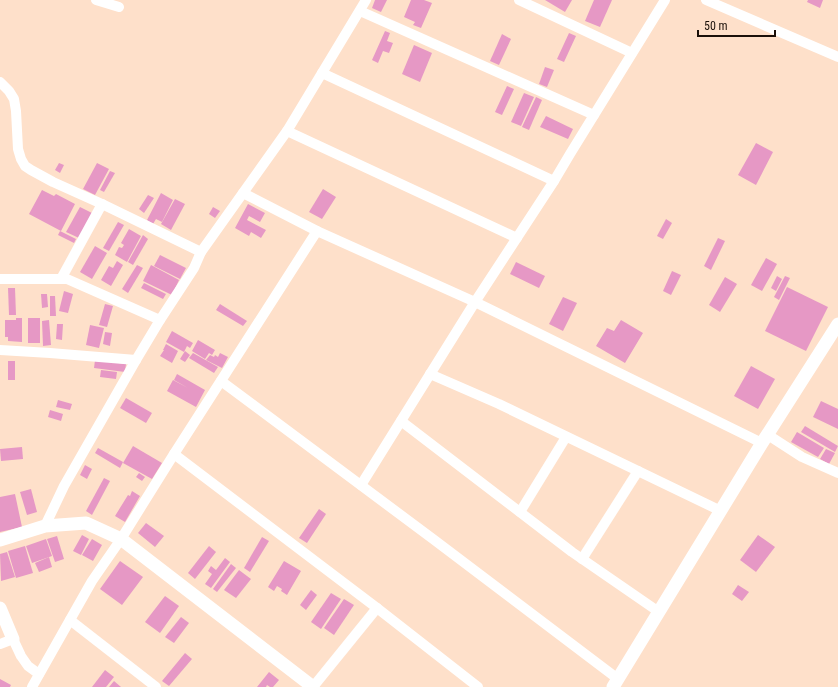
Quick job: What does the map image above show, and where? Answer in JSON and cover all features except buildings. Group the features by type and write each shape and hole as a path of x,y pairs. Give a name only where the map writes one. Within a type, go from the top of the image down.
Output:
{"street":[{"path":"96,0 119,7"},
{"path":"45,526 64,486 136,360 194,268 201,252 287,131 366,0"},
{"path":"519,0 632,53"},
{"path":"361,485 475,302 554,181 665,0"},
{"path":"706,0 838,57"},
{"path":"360,11 594,115"},
{"path":"322,73 554,181"},
{"path":"0,82 9,91 14,99 18,150 25,166 53,182 201,252"},
{"path":"287,131 517,238"},
{"path":"243,193 317,231 475,302 838,473"},
{"path":"61,279 102,204"},
{"path":"32,687 92,581 121,539 317,231"},
{"path":"0,278 67,279 160,320"},
{"path":"221,381 440,543 615,683 765,439 838,324"},
{"path":"0,350 50,352 136,360"},
{"path":"430,374 499,404 721,510"},
{"path":"401,421 582,559 659,612"},
{"path":"520,512 566,437"},
{"path":"174,454 377,608 478,687"},
{"path":"582,559 638,471"},
{"path":"0,540 45,526 86,523 121,539 313,687 377,608"},
{"path":"0,608 21,656 28,666 39,674"},
{"path":"70,620 156,687"},
{"path":"0,644 13,640"}]}
